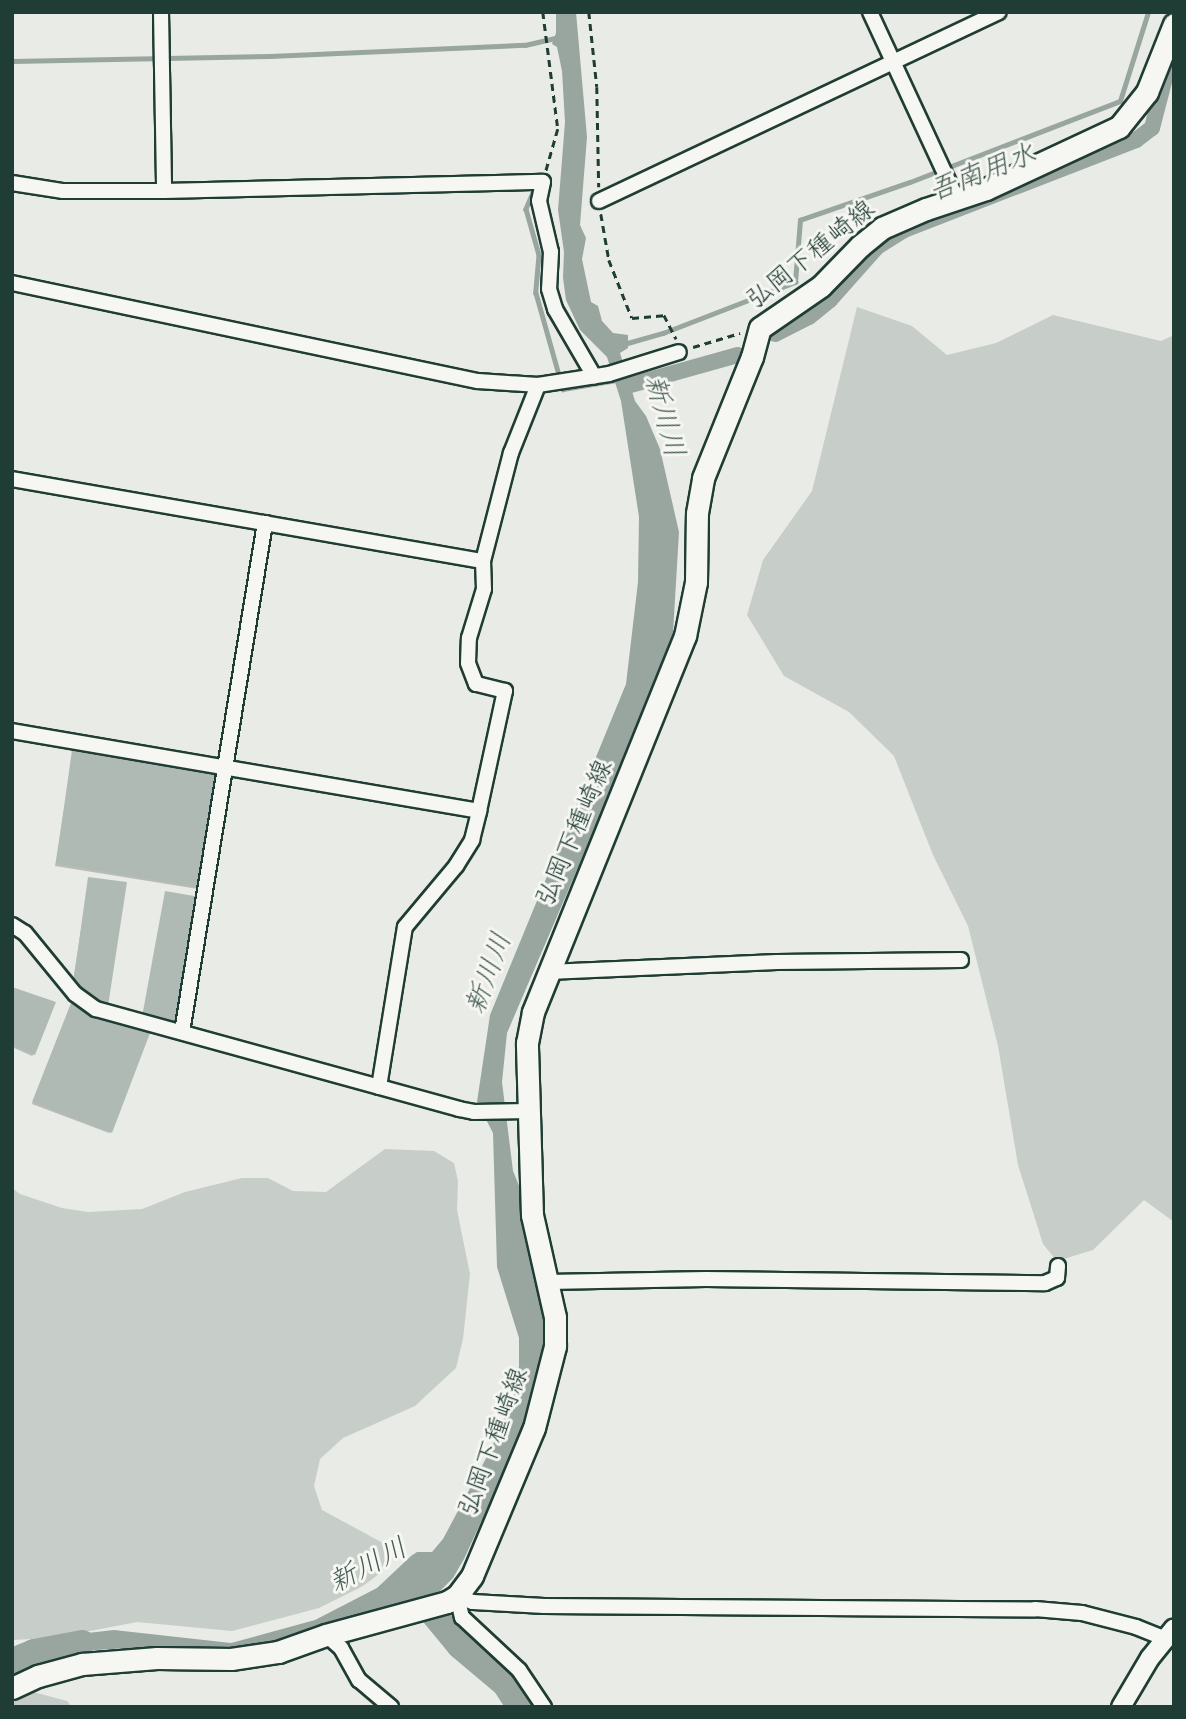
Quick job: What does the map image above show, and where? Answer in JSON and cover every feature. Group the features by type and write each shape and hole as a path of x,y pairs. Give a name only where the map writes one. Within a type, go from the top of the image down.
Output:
{"main road":[{"name":"弘岡下種崎線","path":"452,1599 481,1559 534,1427 555,1346 555,1317 532,1215 523,1112 527,1043 533,1012 685,636 696,583 697,513 703,478 752,357 760,328 821,286 872,235 895,221 1008,179 1119,127 1131,116 1147,92 1174,24"},
{"path":"12,1688 38,1676 82,1664 257,1656 301,1647 326,1635 452,1599"}],"street":[{"path":"161,12 164,191"},
{"path":"870,12 957,199"},
{"path":"599,201 999,12"},
{"path":"1171,12 1169,18 1174,24"},
{"path":"12,183 63,191 164,191 543,182 539,201 551,252 549,289 555,309 602,375"},
{"path":"12,283 478,381 538,386 636,367 680,352"},
{"path":"379,1087 405,927 456,866 472,840 479,811 505,691 476,684 468,663 468,638 484,589 483,561 511,453 538,386"},
{"path":"12,479 483,561"},
{"path":"183,1032 265,523"},
{"path":"12,731 479,811"},
{"path":"12,925 26,933 75,994 96,1009 474,1112 523,1112"},
{"path":"548,972 777,962 961,960"},
{"path":"547,1282 719,1279 1045,1283 1057,1278 1058,1266"},
{"path":"452,1599 544,1606 1035,1609 1082,1613 1169,1633 1121,1707"},
{"path":"452,1599 462,1617 519,1670 544,1707"},
{"path":"326,1635 341,1648 359,1681 391,1707"}],"path":[{"path":"543,12 558,129 543,182"},
{"path":"589,12 597,88 599,201 609,260 632,318 664,315 671,325"},
{"path":"680,352 760,328"}],"shaded area":[{"path":"556,12 576,12 587,137 580,225 586,238 582,259 591,302 598,306 602,321 613,333 628,335 628,348 620,353 635,401 646,416 660,449 679,532 673,633 631,744 507,1033 502,1082 513,1171 520,1188 525,1240 546,1317 545,1356 523,1431 464,1559 453,1578 440,1591 317,1631 231,1654 129,1648 79,1651 52,1661 43,1638 114,1630 231,1643 315,1620 377,1588 411,1556 417,1552 432,1552 443,1539 491,1449 513,1397 519,1366 519,1338 497,1267 493,1133 477,1102 490,1015 626,684 638,582 639,517 621,401 607,357 580,330 566,300 564,252 558,210 565,122 562,71 557,47 552,44 556,33"},
{"path":"857,307 912,326 947,355 996,343 1053,315 1161,341 1174,335 1174,1222 1144,1200 1093,1250 1057,1261 1043,1244 1018,1165 998,1046 968,926 933,855 894,756 849,712 784,676 747,615 763,560 812,491"},
{"path":"385,1149 434,1151 454,1163 458,1181 457,1210 470,1274 463,1339 456,1368 415,1406 343,1438 320,1459 314,1486 322,1510 383,1543 385,1562 379,1574 363,1586 319,1608 232,1631 137,1622 53,1638 12,1640 12,1188 20,1194 62,1208 88,1212 142,1209 185,1192 242,1178 268,1178 293,1191 326,1192"},
{"path":"30,1641 38,1663 12,1675 12,1651"},
{"path":"26,1690 67,1701 72,1707 12,1707 12,1697"}],"building":[{"path":"72,750 220,774 201,888 56,864"},
{"path":"88,877 127,882 108,1006 84,992 74,978"},
{"path":"165,891 200,897 177,1023 142,1017"},
{"path":"12,987 56,1002 35,1055 12,1045"},
{"path":"71,1003 150,1033 112,1133 32,1102"}],"waterway":[{"path":"624,344 663,333 795,282 800,220 910,182 1120,101 1148,12"},
{"path":"12,61 270,56 525,45 560,37"},
{"name":"吾南用水","path":"775,334 809,317 830,300 877,247 904,230 1136,140 1152,128 1172,51"},
{"path":"534,190 526,209 539,255 536,293 563,389 617,380"},
{"name":"吾南用水","path":"627,386 738,355"},
{"path":"417,1587 431,1611 460,1646 505,1684 520,1707"},
{"name":"新川川","path":"12,1661 34,1652 82,1643"}]}
